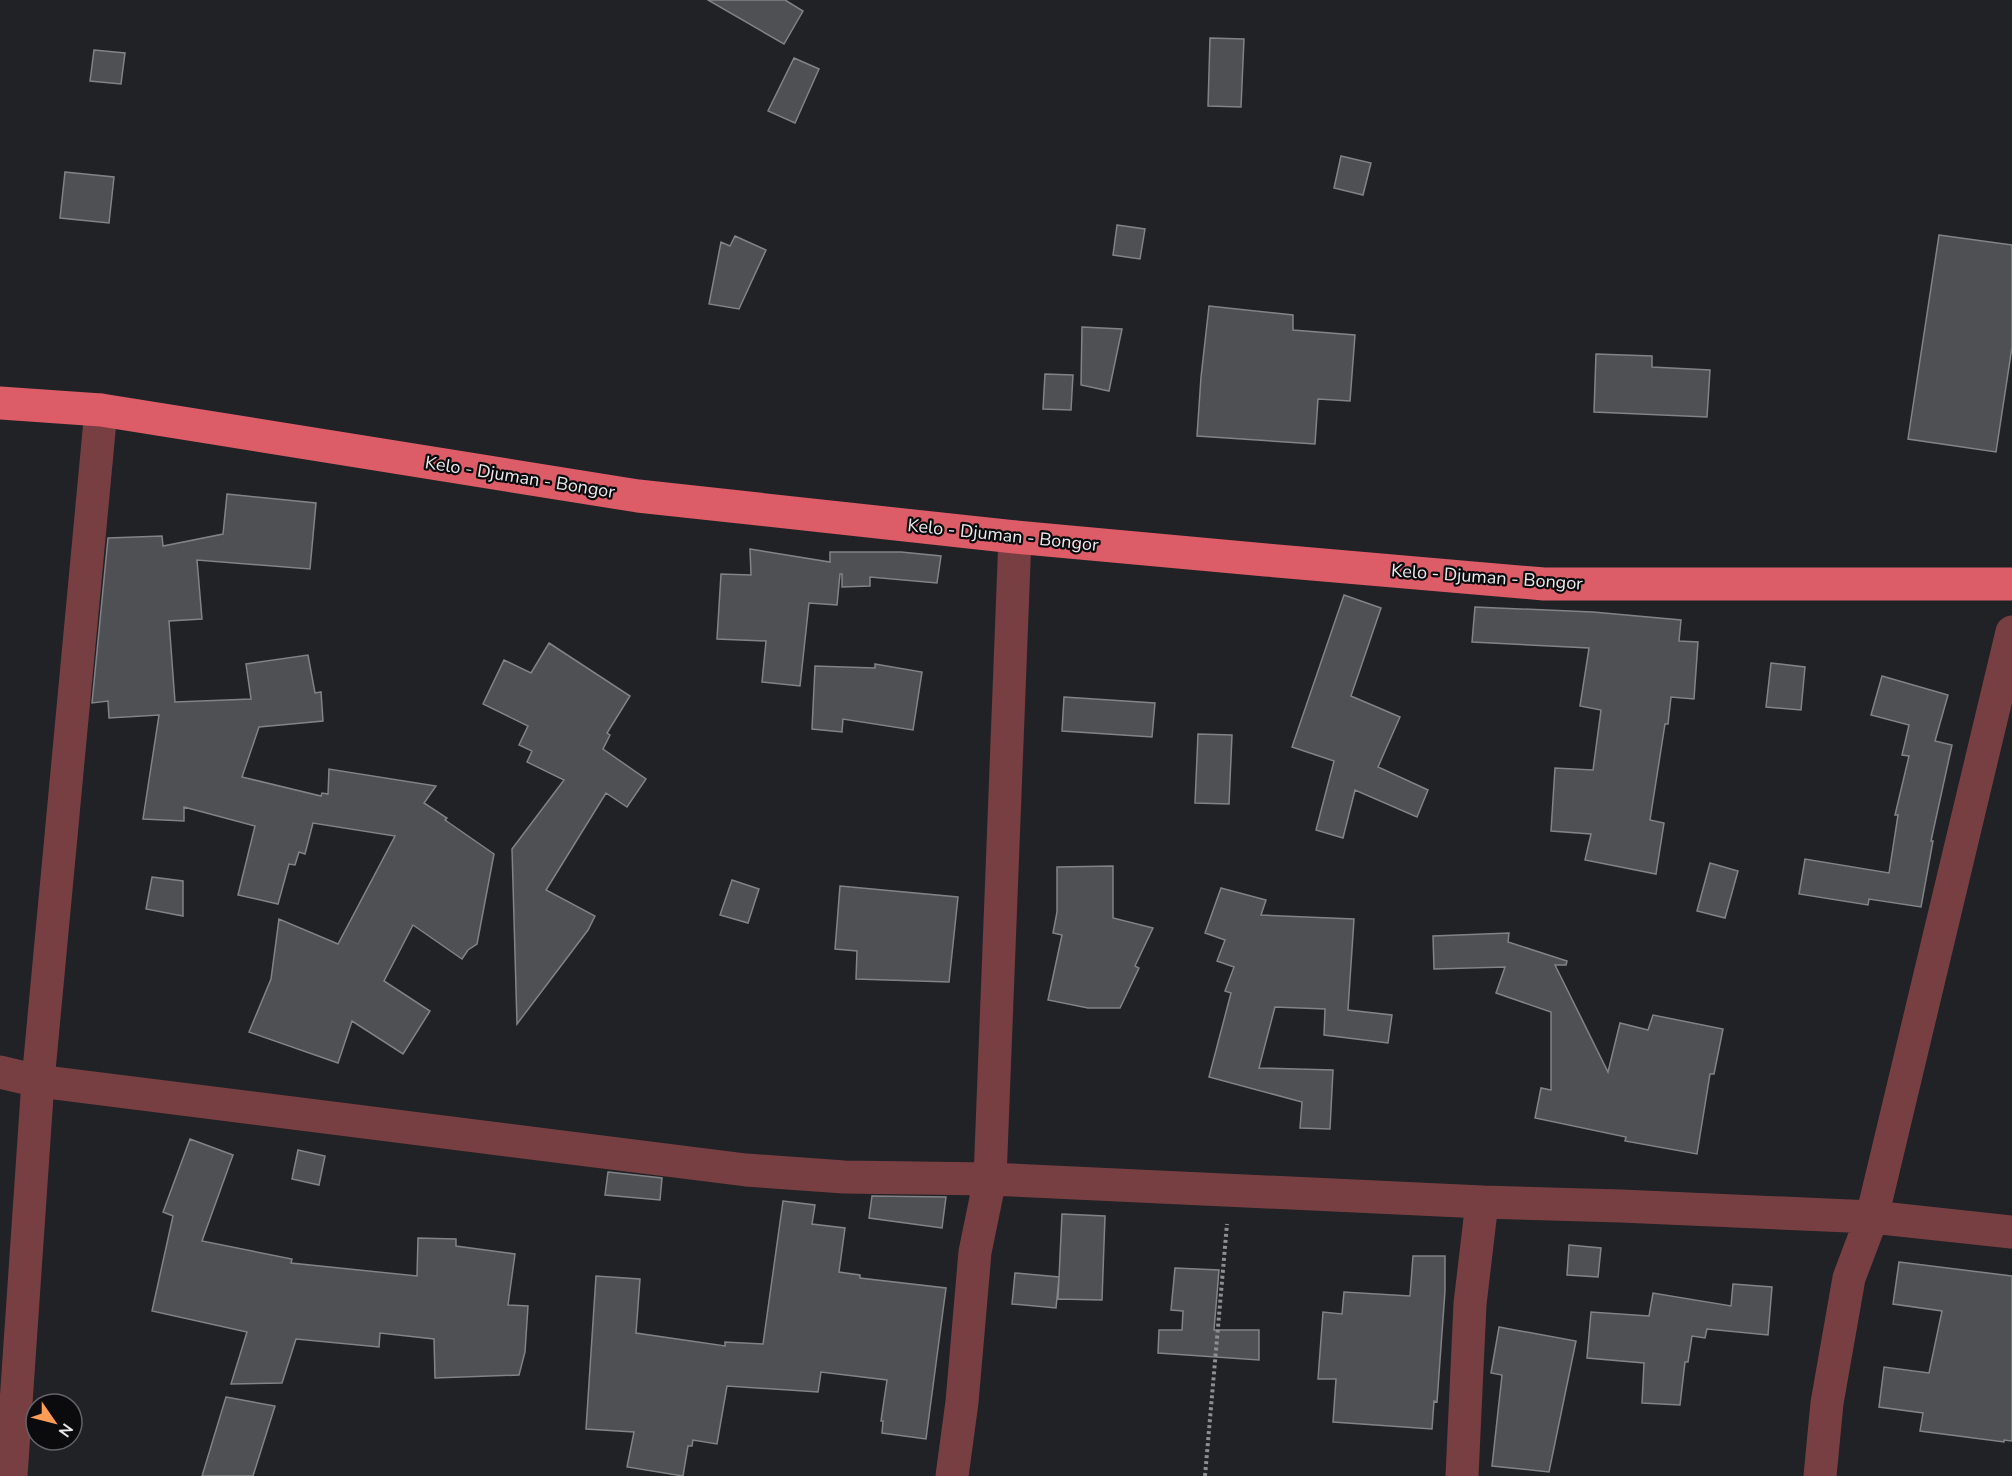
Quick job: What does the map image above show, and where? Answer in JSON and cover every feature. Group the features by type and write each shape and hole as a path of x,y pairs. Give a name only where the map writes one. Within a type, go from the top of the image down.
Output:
{"highway":[{"name":"Kelo - Djuman - Bongor","path":"0,403 100,410 638,496 1015,537 1544,584 2012,584"}],"street":[{"path":"11,1476 38,1081 100,410"},
{"path":"952,1476 962,1402 975,1252 990,1179 1015,537"},
{"path":"1820,1476 1827,1403 1849,1278 1872,1217 2012,632"},
{"path":"0,1072 38,1081 746,1170 843,1177 990,1179 1482,1202 1633,1206 1872,1217 2012,1232"},
{"path":"1462,1476 1470,1304 1482,1202"}],"path":[{"path":"1205,1476 1230,1190"}],"building":[{"path":"708,0 785,0 803,11 784,44"},
{"path":"1210,38 1244,39 1241,107 1208,106"},
{"path":"94,50 125,53 121,84 90,81"},
{"path":"794,58 819,69 795,123 768,111"},
{"path":"1341,156 1371,163 1363,195 1334,188"},
{"path":"65,172 114,177 109,223 60,218"},
{"path":"1117,225 1145,229 1140,259 1113,255"},
{"path":"1939,235 2012,245 2012,347 1996,452 1908,439"},
{"path":"735,236 766,250 739,309 709,304 721,242 730,246"},
{"path":"1209,306 1293,315 1293,330 1355,335 1350,401 1318,399 1315,444 1197,436"},
{"path":"1082,327 1122,329 1109,391 1081,385"},
{"path":"1596,354 1652,356 1652,367 1710,370 1707,417 1594,412"},
{"path":"1045,374 1073,375 1071,410 1043,409"},
{"path":"227,494 316,503 310,569 197,560 202,619 169,621 175,702 251,699 246,664 308,655 315,693 321,692 323,721 259,727 242,777 321,796 322,793 328,794 329,769 436,786 424,803 494,854 477,944 468,950 462,959 413,925 384,981 430,1011 403,1054 352,1021 338,1063 249,1032 271,979 279,919 338,944 395,836 313,823 305,854 299,852 295,865 289,864 278,904 238,895 255,826 184,807 184,821 143,819 159,715 109,718 108,701 92,703 108,538 162,536 163,546 223,534"},
{"path":"750,549 830,562 830,552 901,552 941,556 937,583 870,577 870,586 842,587 842,574 840,574 837,605 809,603 800,686 762,682 766,641 717,639 721,574 751,575"},
{"path":"1344,595 1381,608 1351,696 1400,717 1378,767 1428,790 1417,817 1355,790 1343,838 1316,830 1334,761 1292,747"},
{"path":"1475,607 1593,612 1681,620 1679,641 1698,642 1694,699 1671,697 1668,724 1665,724 1650,820 1664,823 1656,874 1585,860 1591,834 1551,831 1555,768 1593,770 1601,710 1580,706 1589,648 1472,642"},
{"path":"549,643 630,696 607,733 610,735 603,749 646,779 627,807 606,793 546,890 595,916 588,930 517,1024 512,849 564,780 527,762 532,751 519,745 528,726 483,704 504,660 531,673"},
{"path":"1771,663 1805,667 1801,710 1766,707"},
{"path":"875,664 922,672 913,730 843,719 842,732 812,729 815,666 875,668"},
{"path":"1882,676 1948,695 1935,741 1952,745 1931,841 1933,841 1921,907 1869,899 1868,905 1799,894 1805,859 1889,873 1898,815 1895,815 1909,756 1902,755 1909,725 1871,715"},
{"path":"1064,697 1155,703 1152,737 1062,731"},
{"path":"1198,734 1232,735 1229,804 1195,803"},
{"path":"1710,863 1738,871 1725,918 1697,911"},
{"path":"1113,866 1113,918 1153,928 1135,966 1139,968 1120,1008 1088,1008 1048,1000 1062,935 1053,933 1057,912 1057,867"},
{"path":"152,877 183,881 183,916 146,909"},
{"path":"732,880 759,889 748,923 720,915"},
{"path":"840,886 958,897 949,982 856,979 857,951 835,949"},
{"path":"1221,888 1266,900 1261,915 1354,919 1348,1010 1392,1015 1388,1043 1324,1035 1325,1009 1275,1007 1259,1068 1333,1070 1330,1129 1300,1128 1302,1102 1209,1077 1231,993 1225,991 1234,967 1217,961 1225,940 1205,933"},
{"path":"1509,933 1508,942 1567,961 1566,965 1555,965 1608,1072 1620,1023 1648,1030 1653,1015 1723,1029 1714,1074 1710,1074 1697,1154 1625,1141 1626,1137 1535,1118 1541,1088 1551,1090 1551,1012 1496,993 1505,967 1434,969 1433,936"},
{"path":"190,1139 233,1155 202,1241 292,1259 291,1263 417,1276 418,1238 456,1239 456,1246 515,1254 508,1305 528,1306 525,1352 519,1375 435,1378 434,1339 380,1333 379,1347 296,1339 282,1383 231,1384 247,1332 152,1311 173,1216 163,1212"},
{"path":"298,1150 325,1156 319,1185 292,1179"},
{"path":"608,1172 662,1178 660,1200 605,1195"},
{"path":"872,1196 946,1197 942,1228 869,1218"},
{"path":"783,1201 815,1205 812,1224 845,1228 839,1272 860,1275 860,1278 946,1288 926,1439 882,1433 883,1421 881,1421 887,1380 821,1372 818,1392 727,1386 717,1444 693,1440 692,1446 688,1446 683,1476 627,1467 634,1432 586,1429 596,1276 640,1279 636,1333 725,1346 725,1342 763,1344"},
{"path":"1062,1214 1105,1216 1102,1300 1058,1299"},
{"path":"1569,1245 1601,1248 1598,1277 1567,1275"},
{"path":"1413,1256 1445,1256 1445,1291 1437,1402 1434,1401 1432,1429 1333,1422 1336,1379 1318,1379 1323,1312 1342,1314 1344,1292 1410,1296"},
{"path":"1899,1262 2012,1276 2012,1441 2004,1440 2004,1442 1920,1431 1923,1413 1879,1407 1884,1367 1929,1373 1942,1311 1893,1304"},
{"path":"1175,1268 1219,1270 1214,1330 1259,1330 1259,1360 1158,1353 1159,1330 1182,1330 1183,1311 1171,1310"},
{"path":"1015,1273 1059,1277 1056,1308 1012,1304"},
{"path":"1733,1284 1772,1287 1768,1335 1707,1329 1705,1338 1692,1336 1688,1362 1685,1362 1680,1405 1642,1403 1644,1363 1587,1358 1591,1312 1649,1316 1653,1293 1731,1306"},
{"path":"1499,1327 1576,1341 1549,1472 1492,1466 1502,1375 1491,1373"},
{"path":"226,1397 275,1406 253,1476 202,1476"}]}
